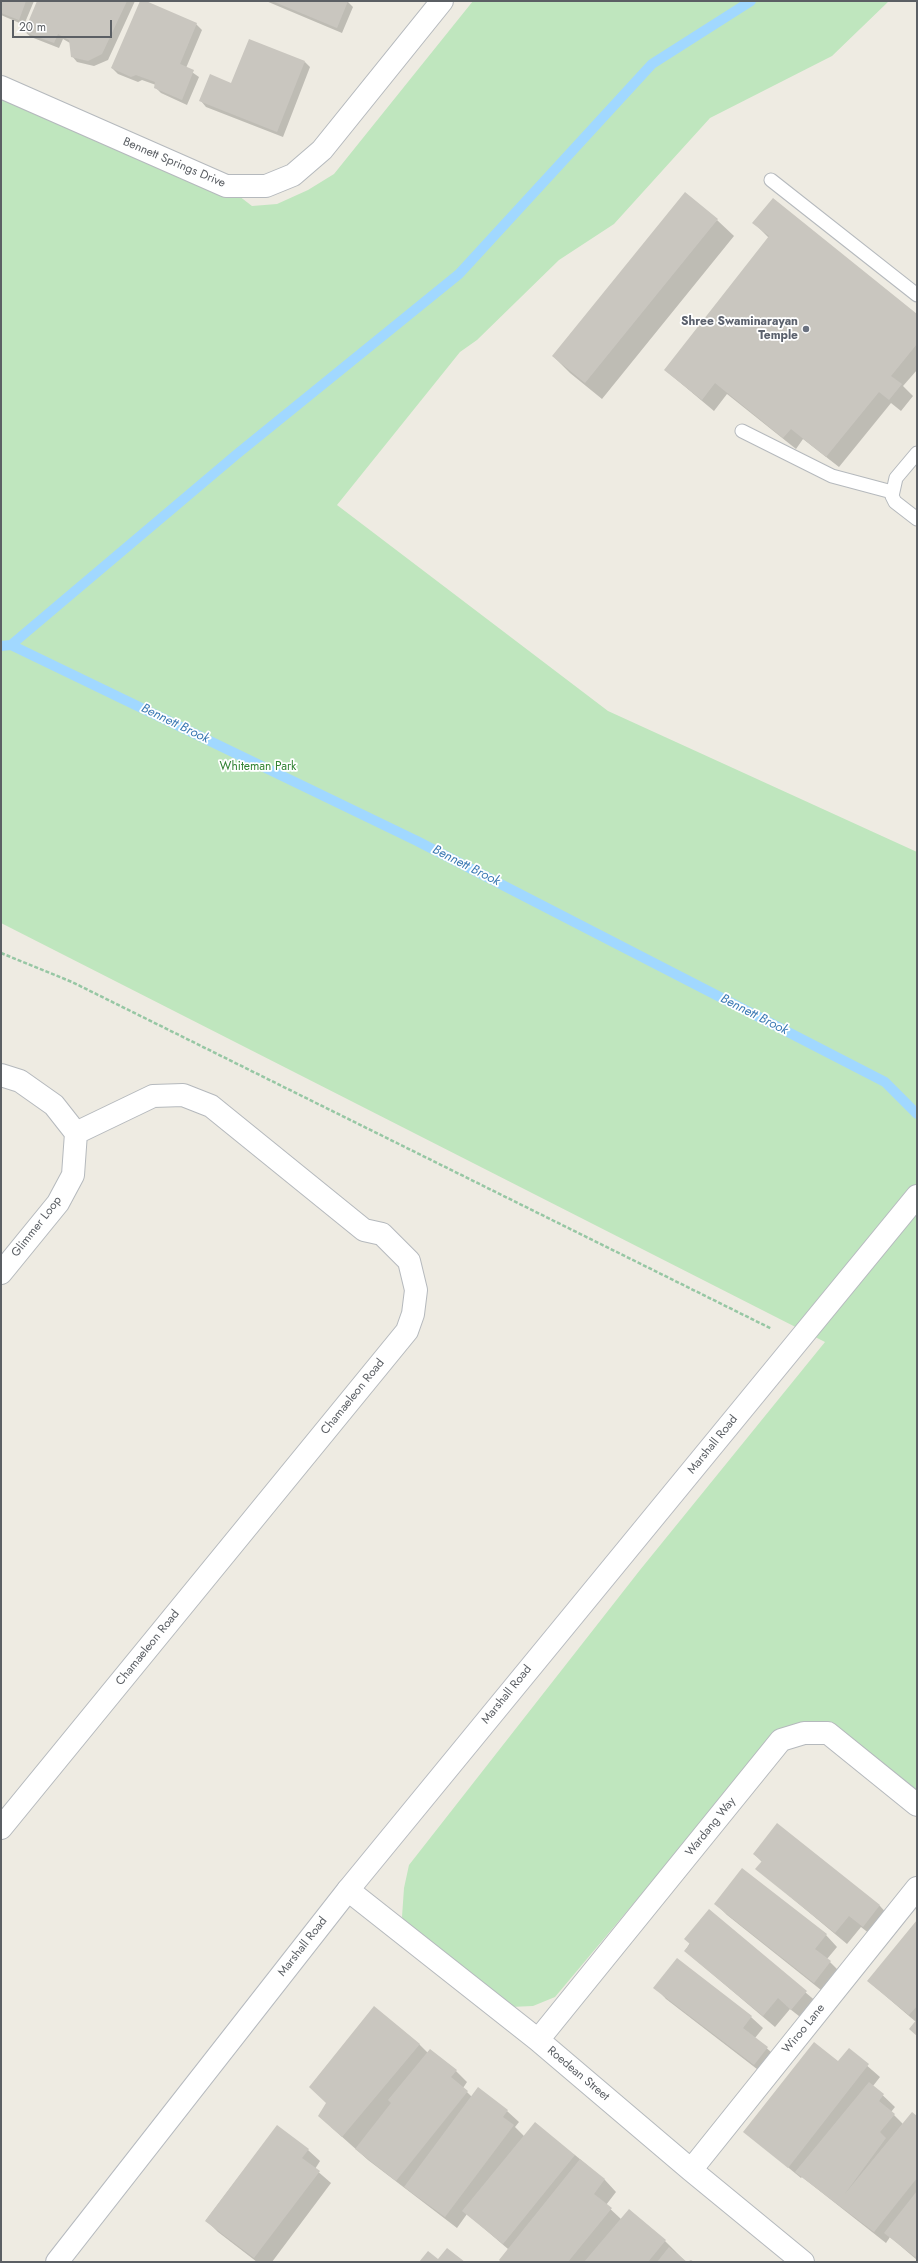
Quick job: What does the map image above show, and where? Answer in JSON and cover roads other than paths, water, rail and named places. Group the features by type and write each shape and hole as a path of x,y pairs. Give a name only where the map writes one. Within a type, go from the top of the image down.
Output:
{"street":[{"name":"Bennett Springs Drive","path":"1,87 226,186 266,186 293,175 322,150 442,1"},
{"path":"1,1075 20,1081 54,1105 76,1133"},
{"name":"Chamaeleon Road","path":"1,1828 407,1331 413,1314 416,1290 409,1261 382,1234 364,1230 211,1106 183,1094 152,1096 76,1133"},
{"name":"Glimmer Loop","path":"1,1273 62,1196 73,1175 76,1133"},
{"name":"Marshall Road","path":"57,2262 348,1890 917,1196"},
{"name":"Wardang Way","path":"538,2040 781,1740 804,1733 828,1734 917,1805"},
{"name":"Wiroo Lane","path":"691,2170 917,1888"},
{"name":"Roedean Street","path":"348,1890 538,2040 691,2170 803,2262"},
{"name":"Marshall Road","path":"42,2262 105,2201"}],"lane":[{"path":"772,180 917,295"},
{"path":"742,431 832,476 892,492"},
{"path":"917,453 896,478 892,492 895,502 917,519"}],"waterway":[{"path":"11,645 237,454 459,274 652,64 751,1"},
{"name":"Bennett Brook","path":"1,646 11,645 417,841 885,1082 917,1114"}],"place":[{"name":"Shree Swaminarayan Temple","path":"806,329"}],"park label":[{"name":"Whiteman Park","path":"258,767"}]}
